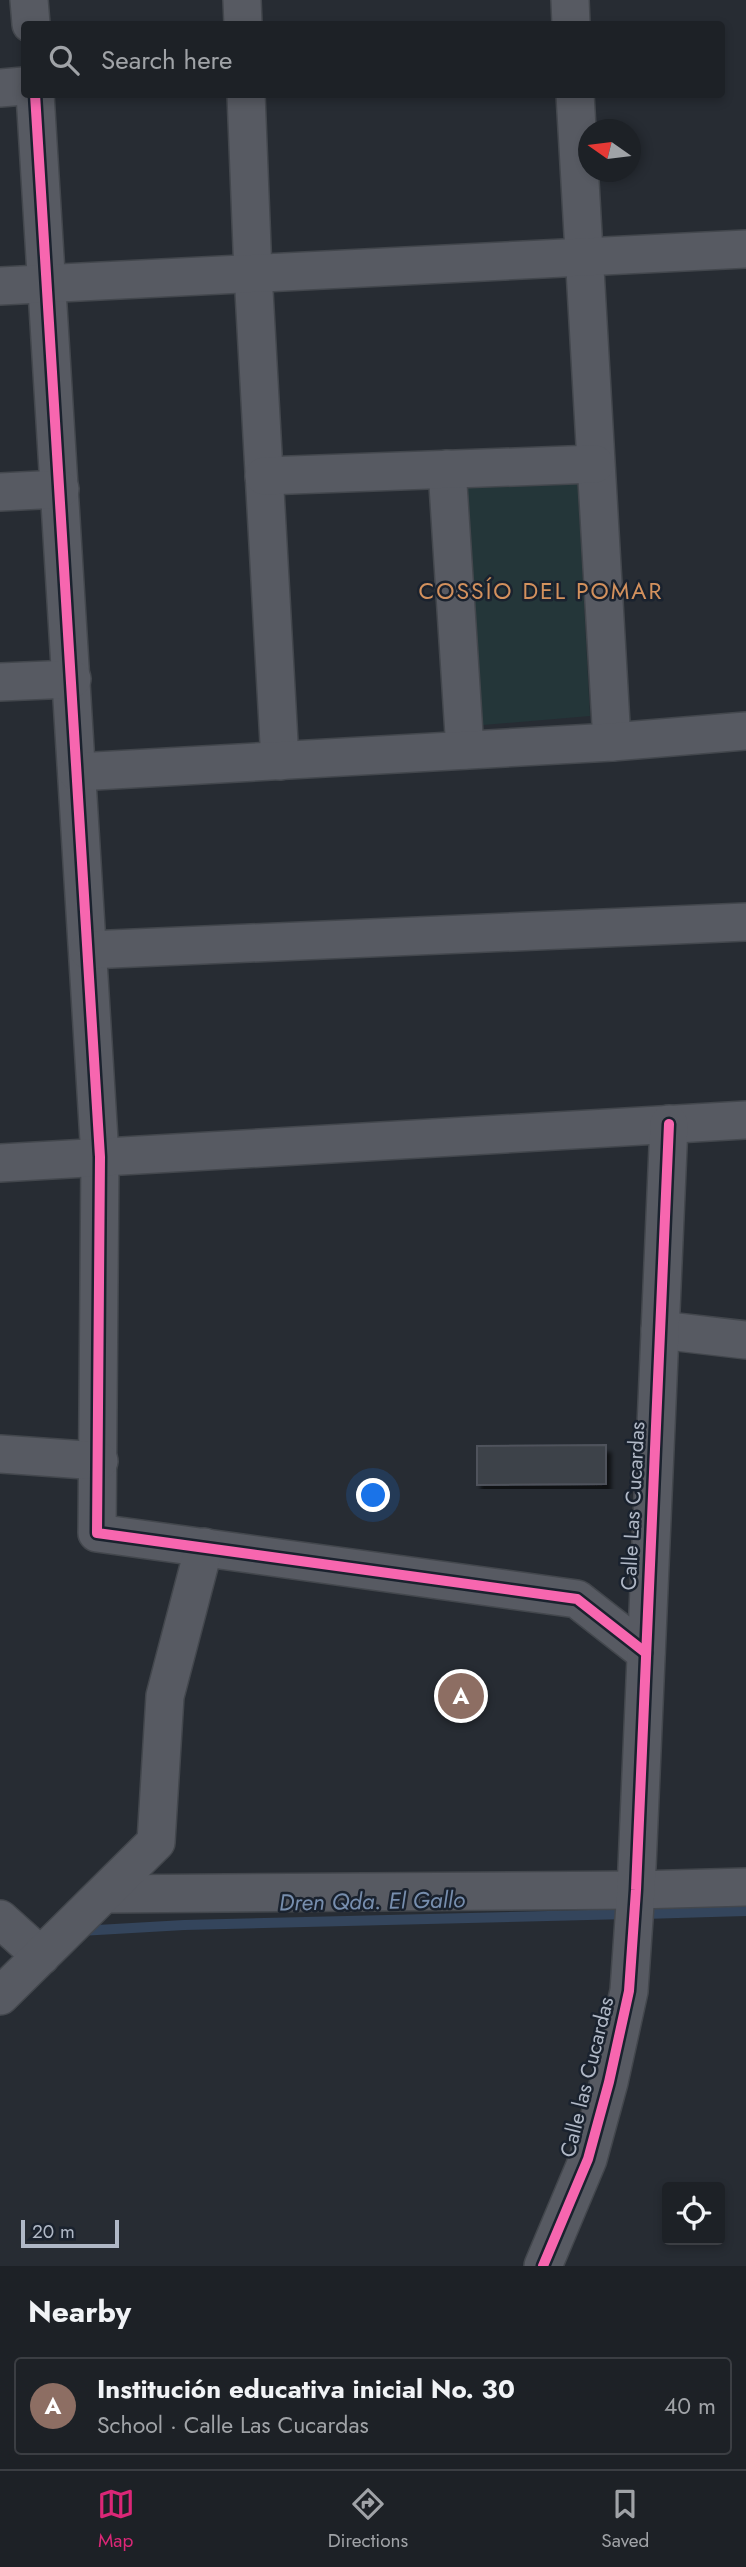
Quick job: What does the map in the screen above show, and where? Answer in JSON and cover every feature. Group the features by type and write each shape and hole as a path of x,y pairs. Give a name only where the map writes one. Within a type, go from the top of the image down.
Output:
{"street":[{"path":"29,0 31,21"},
{"path":"242,0 243,21"},
{"path":"570,0 571,21"},
{"path":"0,88 21,86"},
{"path":"35,98 100,1157 97,1532 577,1599 646,1653"},
{"path":"246,98 280,761"},
{"path":"575,98 612,743"},
{"path":"0,286 746,249"},
{"path":"264,476 595,464"},
{"path":"447,469 466,750"},
{"path":"0,492 60,489"},
{"path":"0,682 72,679"},
{"path":"77,772 612,743 746,731"},
{"path":"88,950 746,922"},
{"path":"0,1163 746,1120"},
{"name":"Calle Las Cucardas","path":"636,1890 669,1124"},
{"path":"660,1330 746,1340"},
{"path":"0,1454 99,1461"},
{"path":"0,1996 156,1842 165,1696 204,1548"},
{"path":"104,1894 746,1887"},
{"name":"Calle las Cucardas","path":"543,2266 588,2159 609,2082 629,1991 636,1890"},
{"path":"0,1919 41,1956"}],"shaded area":[{"path":"577,472 590,716 471,726 457,477"}],"building":[{"path":"606,1445 606,1484 477,1485 477,1446"}],"waterway":[{"name":"Dren Qda. El Gallo","path":"643,1914 746,1911"},
{"name":"Dren Qda. El Gallo","path":"80,1931 184,1925 628,1914"}],"cycle path":[{"path":"35,98 100,1157 97,1533 577,1599 646,1653"},
{"path":"543,2266 588,2159 609,2082 629,1991 636,1890 669,1124"}],"place":[{"name":"Institución educativa inicial No. 30","path":"461,1696"}],"district":[{"name":"COSSÍO DEL POMAR","path":"541,591"}]}
